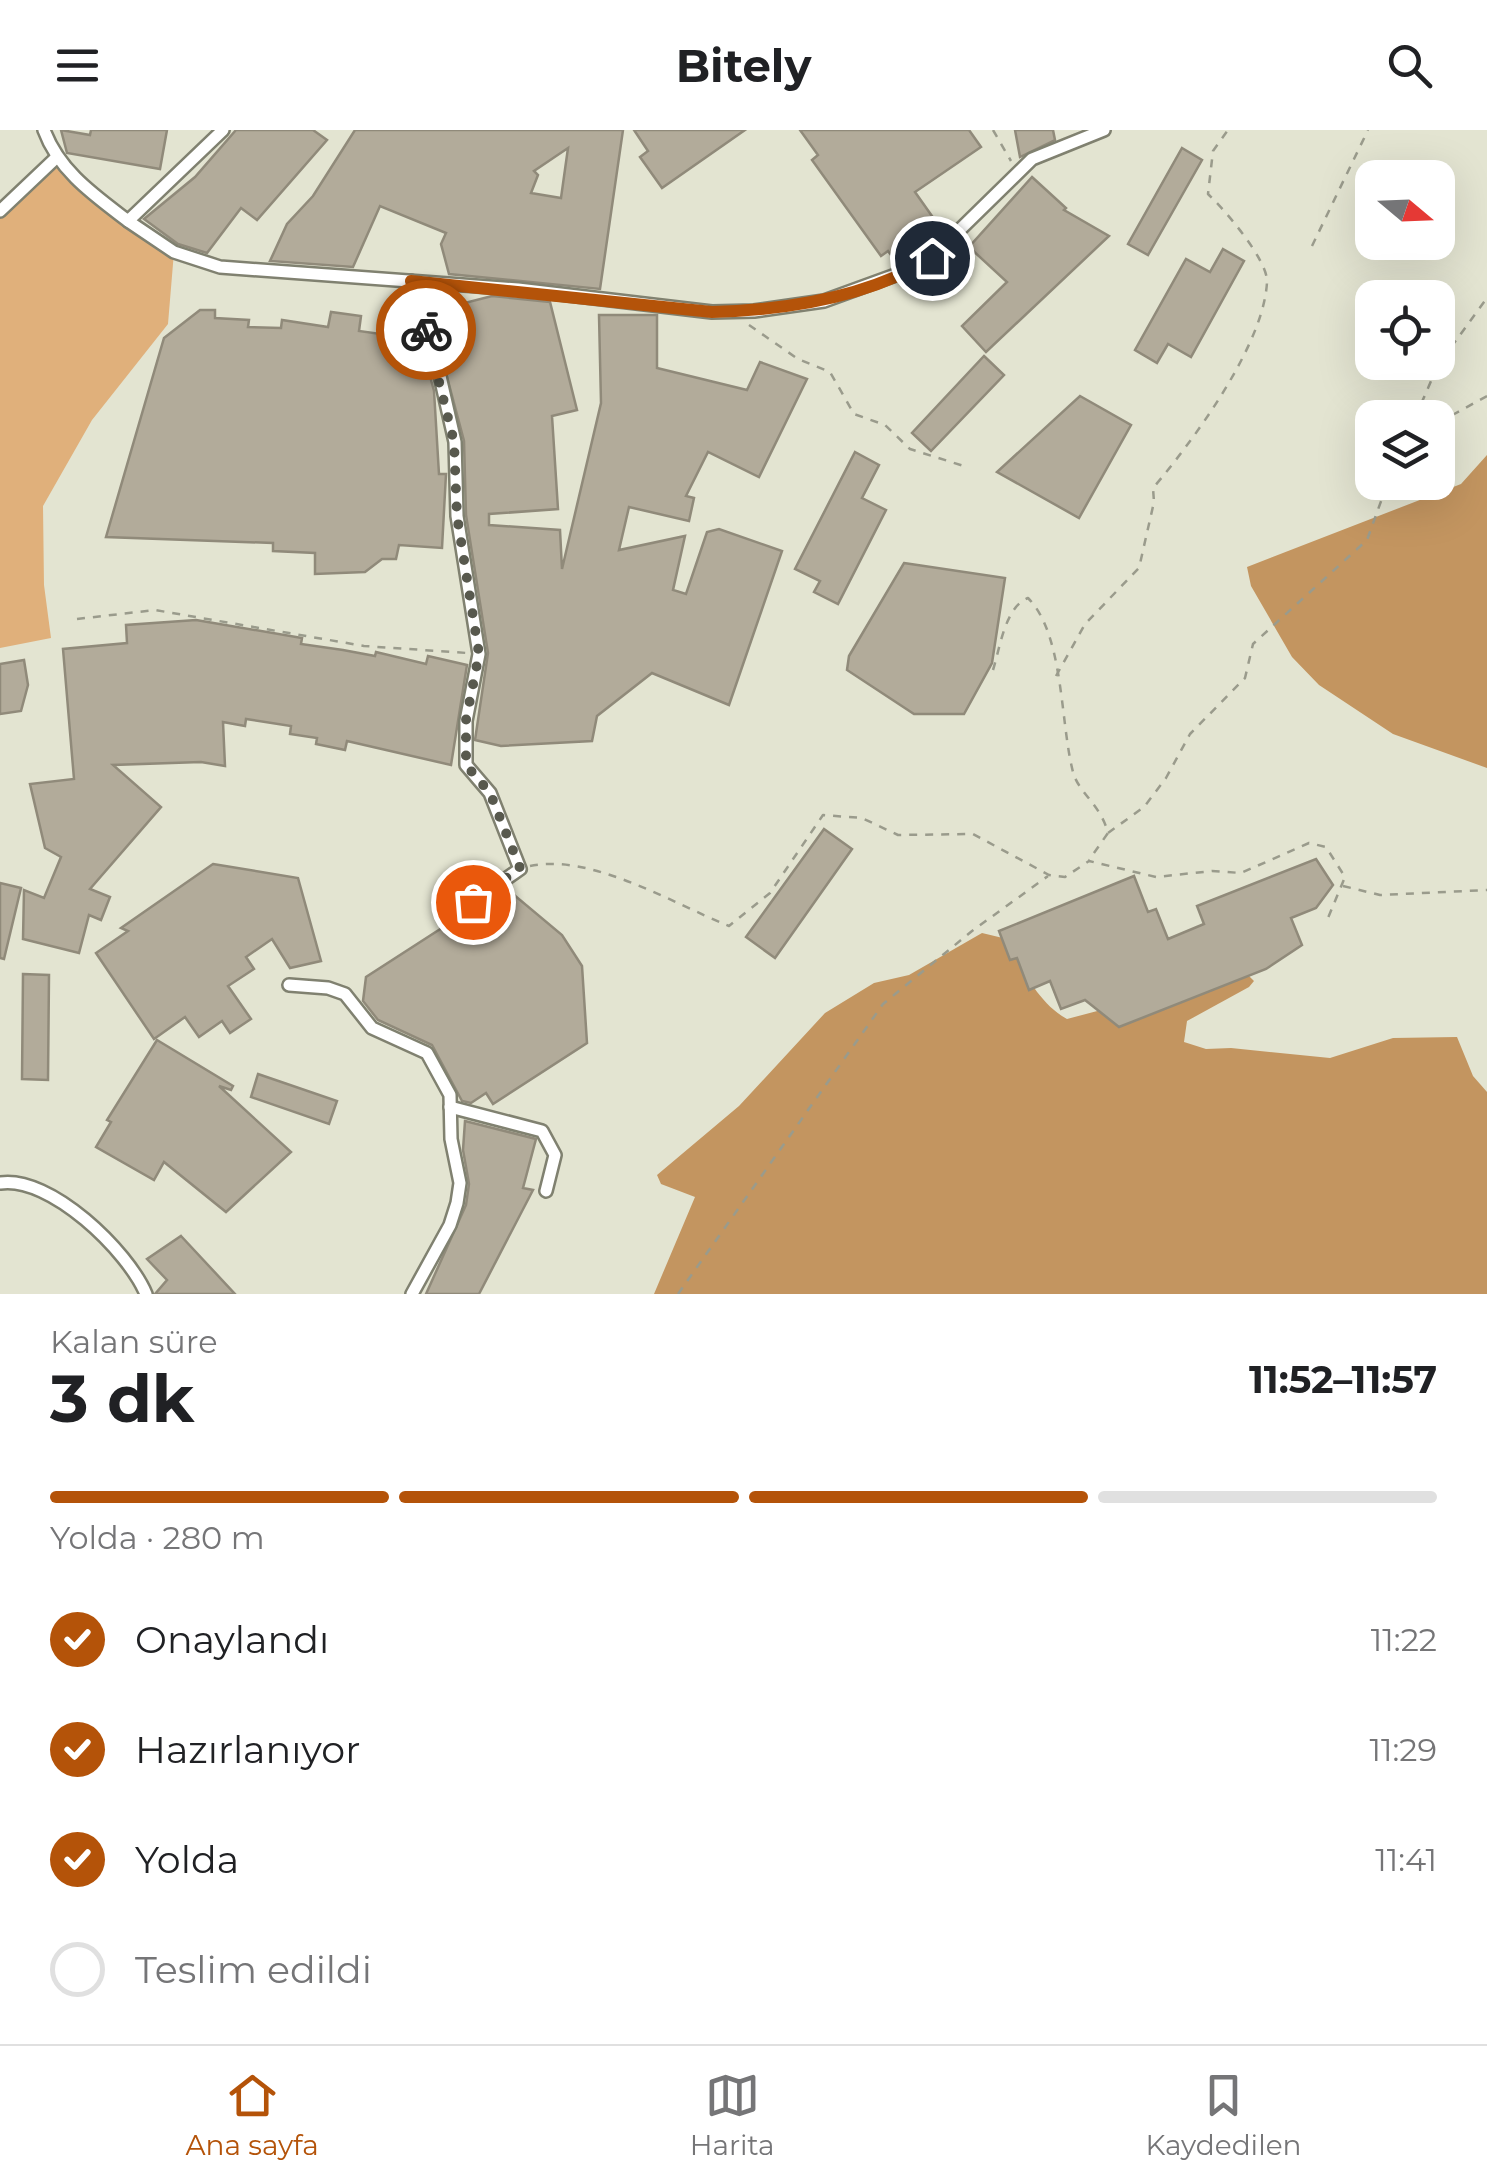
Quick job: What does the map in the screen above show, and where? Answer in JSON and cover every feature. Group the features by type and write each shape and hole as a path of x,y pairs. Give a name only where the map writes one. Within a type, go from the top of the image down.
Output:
{"street":[{"path":"44,130 57,157 82,186 174,252 220,267 411,281 712,312 824,301 912,270 950,240 1016,170 1032,159 1104,130"},
{"path":"128,221 223,130"},
{"path":"0,211 57,157"},
{"path":"411,281 440,372 454,442 457,516 479,654 466,720 466,765 490,793 520,868 450,918"},
{"path":"289,985 328,988 345,994 372,1028 427,1053 450,1095 454,1158 460,1182 457,1203 436,1253 412,1294"},
{"path":"450,1107 542,1131 555,1156 546,1191"},
{"path":"0,1183 10,1181 37,1188 98,1231 126,1258 146,1294"}],"path":[{"path":"993,130 1016,170"},
{"path":"1056,676 1085,624 1139,568 1154,502 1153,488 1201,429 1257,321 1267,281 1265,270 1235,224 1208,194 1212,151 1228,130"},
{"path":"1312,246 1368,130"},
{"path":"1422,400 1438,365 1487,298"},
{"path":"741,311 742,320 798,359 830,372 854,414 885,425 910,449 966,466"},
{"path":"1455,414 1487,396"},
{"path":"520,868 550,862 608,874 729,926 770,892 823,816 862,818 898,835 973,834 1049,875 1065,877 1089,862 1108,832 1144,807 1166,778 1190,734 1245,678 1253,644 1367,540 1381,500"},
{"path":"993,670 1008,621 1020,601 1028,598 1041,611 1074,778 1104,817 1108,832"},
{"path":"77,619 154,610 364,646 479,654"},
{"path":"1089,862 1156,877 1240,872 1310,843 1326,847 1345,877 1328,918"},
{"path":"678,1294 883,1004 972,931 1049,875"},
{"path":"1342,886 1380,895 1487,890"}],"shaded area":[{"path":"57,157 82,186 174,252 168,324 92,420 43,506 44,585 51,638 0,648 0,211"},
{"path":"1487,455 1487,768 1393,734 1319,685 1292,657 1251,586 1247,567 1420,500 1455,500 1455,486"},
{"path":"982,933 1007,939 1039,994 1067,1019 1245,972 1254,981 1249,987 1187,1021 1184,1042 1206,1049 1330,1058 1393,1038 1457,1037 1473,1076 1487,1092 1487,1294 654,1294 695,1197 661,1184 657,1175 739,1106 825,1013 874,983 909,975"}],"building":[{"path":"61,130 90,135 91,130 167,130 160,169 67,153"},
{"path":"236,130 313,130 327,140 257,220 241,208 207,253 178,244 144,219 195,177"},
{"path":"355,130 623,130 600,289 449,274 441,244 446,233 380,206 353,267 270,261 287,224 313,196","holes":["568,148 561,198 531,193 538,175 534,171"]},
{"path":"634,130 745,130 662,188 640,157 648,151"},
{"path":"800,130 969,130 981,147 915,192 939,226 894,259 888,251 881,256 812,160 818,155"},
{"path":"1015,130 1053,130 1055,140 1020,157"},
{"path":"1182,148 1202,160 1148,255 1128,244"},
{"path":"1032,177 1064,210 1109,236 986,352 962,326 1007,282 969,247"},
{"path":"1223,249 1244,261 1191,357 1168,344 1157,363 1135,350 1186,259 1210,272"},
{"path":"425,294 459,296 461,304 492,296 550,302 577,410 552,416 558,509 489,514 489,525 560,530 562,569 601,403 599,315 657,315 657,368 747,390 760,362 807,379 759,477 708,452 686,496 694,498 689,521 629,507 619,550 685,536 673,590 686,594 707,532 719,529 782,551 729,705 652,673 597,716 592,741 501,746 475,740 488,653 466,515 464,441"},
{"path":"200,310 215,310 215,318 249,320 248,327 281,328 282,320 328,327 331,312 361,316 359,331 409,338 405,371 428,369 434,391 439,474 446,474 442,548 399,545 396,559 382,559 365,572 315,574 315,553 273,551 273,543 106,537 164,338"},
{"path":"984,356 1004,375 931,451 912,433"},
{"path":"1080,396 1131,425 1079,518 997,472"},
{"path":"855,452 879,465 862,498 886,510 838,604 814,592 820,581 795,569"},
{"path":"904,563 1005,578 992,663 964,714 914,714 847,670 849,656"},
{"path":"196,620 302,638 301,644 375,656 376,652 426,664 428,656 467,665 451,765 347,741 345,750 316,744 317,738 290,734 291,726 246,719 245,726 223,722 225,766 201,762 113,765 161,807 90,889 110,897 101,920 89,915 79,953 23,939 24,890 44,898 61,857 45,848 30,784 74,779 63,649 127,643 126,625"},
{"path":"24,660 28,685 21,711 0,714 0,664"},
{"path":"824,829 852,849 775,958 746,937"},
{"path":"1316,859 1333,885 1316,908 1291,918 1302,945 1266,969 1119,1027 1085,1000 1061,1009 1050,981 1029,990 1017,958 1010,960 999,931 1134,876 1148,912 1156,909 1168,939 1204,924 1197,906"},
{"path":"213,864 298,878 321,961 290,968 272,939 246,957 254,969 228,986 251,1019 230,1033 222,1021 199,1037 185,1017 154,1039 96,953 128,931 121,928"},
{"path":"0,883 21,888 4,959 0,958"},
{"path":"507,889 562,935 582,966 587,1043 493,1104 486,1093 471,1103 462,1101 432,1045 378,1020 363,1001 366,977 445,926 455,926"},
{"path":"23,974 49,975 48,1080 22,1079"},
{"path":"157,1040 233,1086 231,1090 219,1086 291,1152 226,1212 164,1162 154,1180 96,1147 111,1122 107,1120"},
{"path":"258,1074 337,1101 329,1124 251,1097"},
{"path":"465,1121 536,1139 523,1188 533,1190 479,1294 426,1294 466,1205 469,1184 463,1150"},
{"path":"181,1236 235,1294 155,1294 167,1280 147,1259"}],"way so far":[{"path":"426,330 440,372 454,442 457,516 479,654 466,720 466,765 490,793 520,868 473,902"}],"route":[{"path":"426,330 411,281 712,312 754,311 824,301 912,270 932,258"}]}
